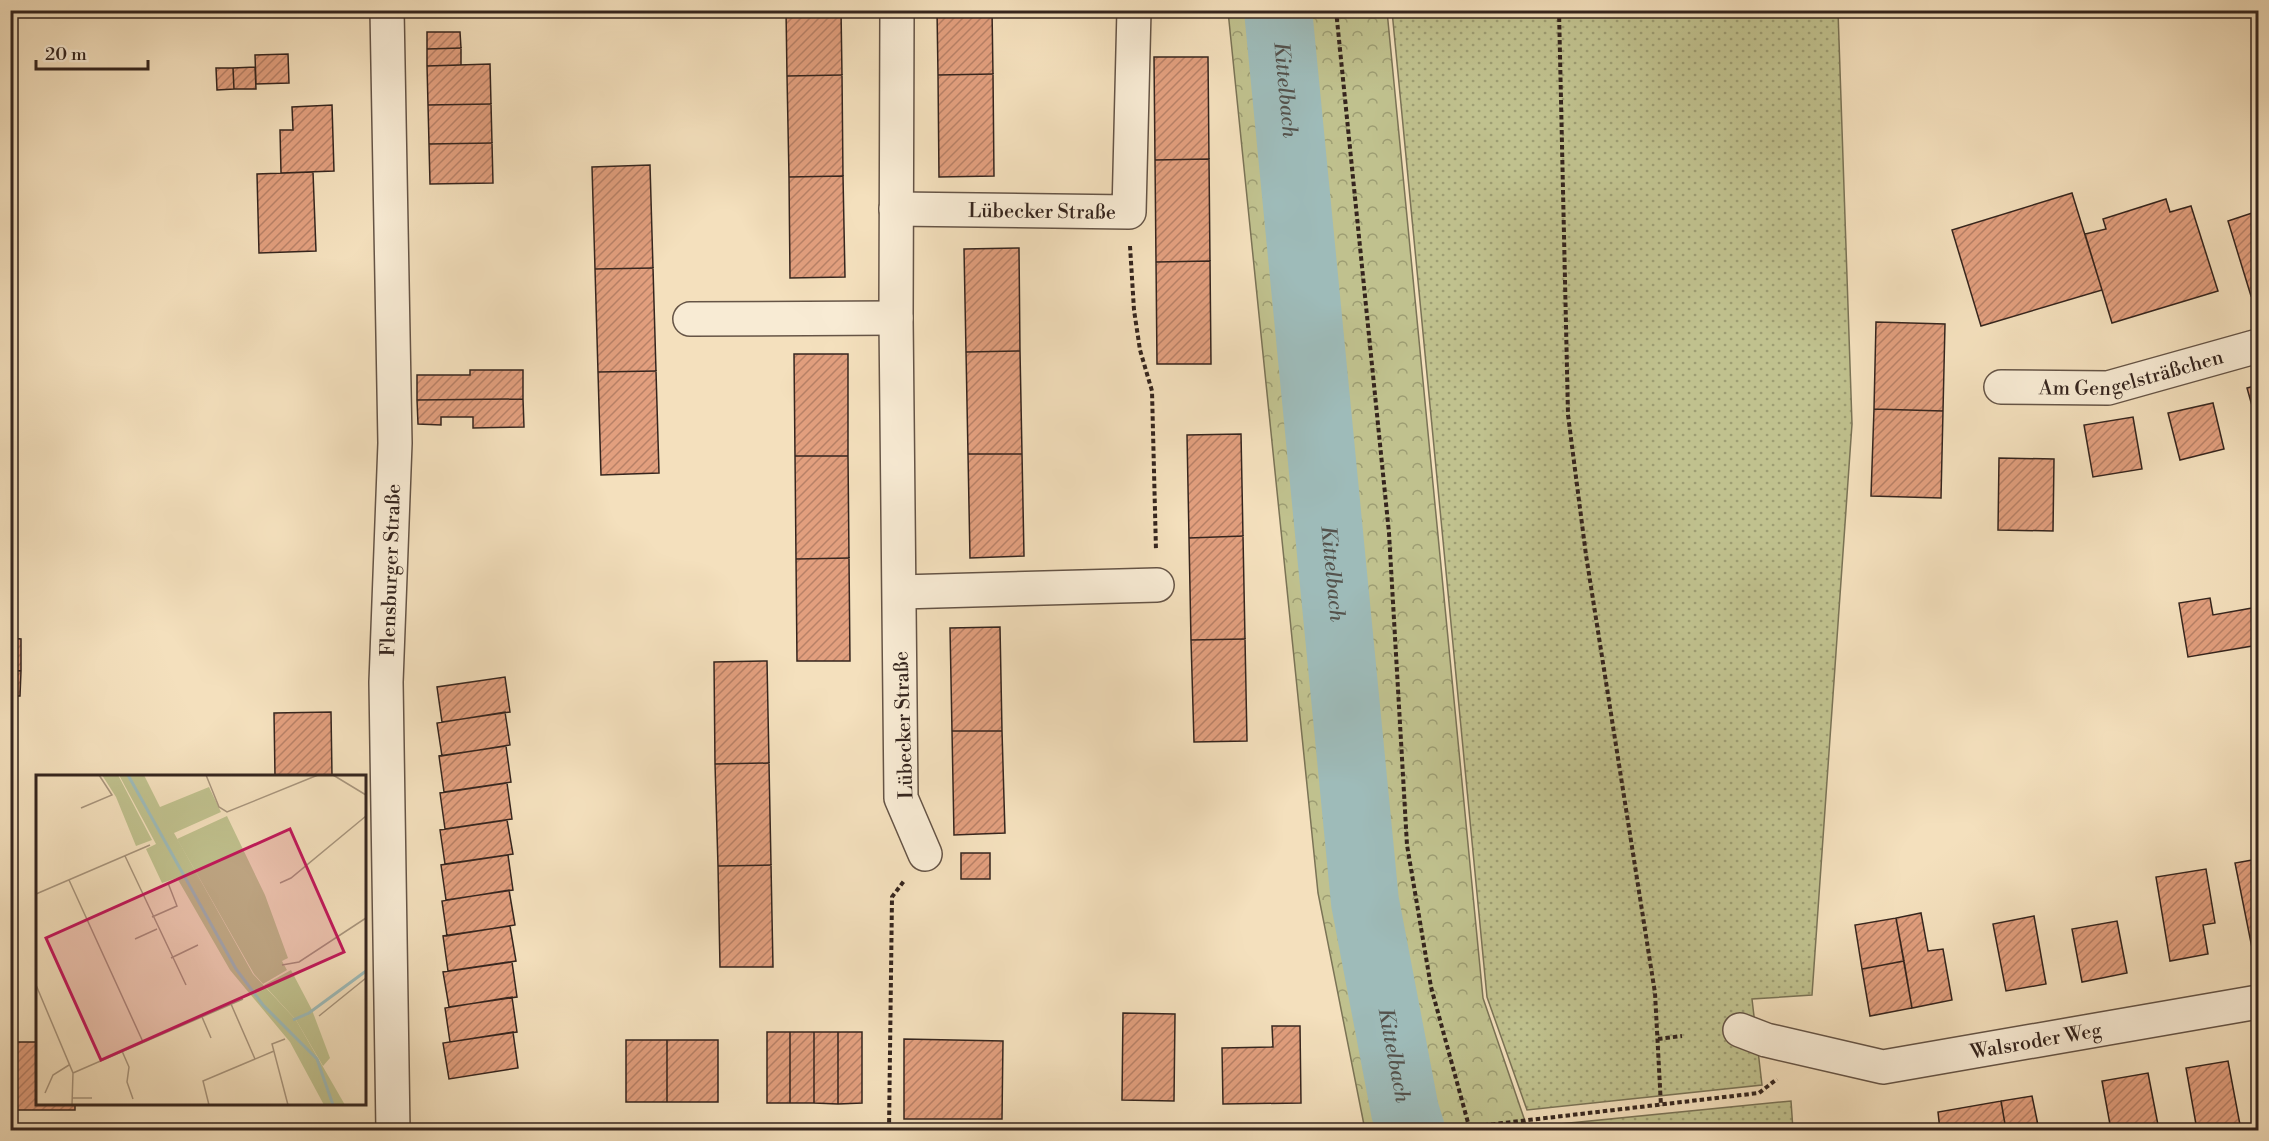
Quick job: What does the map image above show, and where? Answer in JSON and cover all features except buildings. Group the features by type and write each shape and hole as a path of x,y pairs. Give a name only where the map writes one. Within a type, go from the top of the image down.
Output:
{"street":[{"name":"Flensburger Straße","path":"387,10 395,443 387,682 393,1131"},
{"name":"Lübecker Straße","path":"897,10 896,318 902,798 925,854"},
{"name":"Lübecker Straße","path":"896,209 1129,212 1134,10"},
{"path":"690,319 896,318"},
{"name":"Am Gengelsträßchen","path":"2001,387 2108,388 2259,346"},
{"path":"900,592 1157,585"},
{"name":"Walsroder Weg","path":"1740,1030 1766,1040 1883,1067 2259,1002"}],"path":[{"path":"1336,10 1389,533 1407,845 1431,987 1470,1129"},
{"path":"1559,10 1568,415 1586,555 1655,993 1661,1106"},
{"path":"1129,212 1134,310 1140,350 1152,391 1157,585"},
{"path":"889,1131 892,897"},
{"path":"1658,1039 1682,1036"},
{"path":"1454,1131 1759,1093 1814,1052"}],"green space":[{"path":"1228,11 1387,11 1483,998 1528,1130 1365,1130 1318,893"},
{"path":"1392,11 1838,11 1852,424 1812,995 1752,999 1762,1085 1527,1110 1487,997"},
{"path":"1791,1101 1793,1130 1531,1130 1530,1127"}],"waterway":[{"name":"Kittelbach","path":"1278,10 1365,902 1405,1111 1411,1130"}]}
